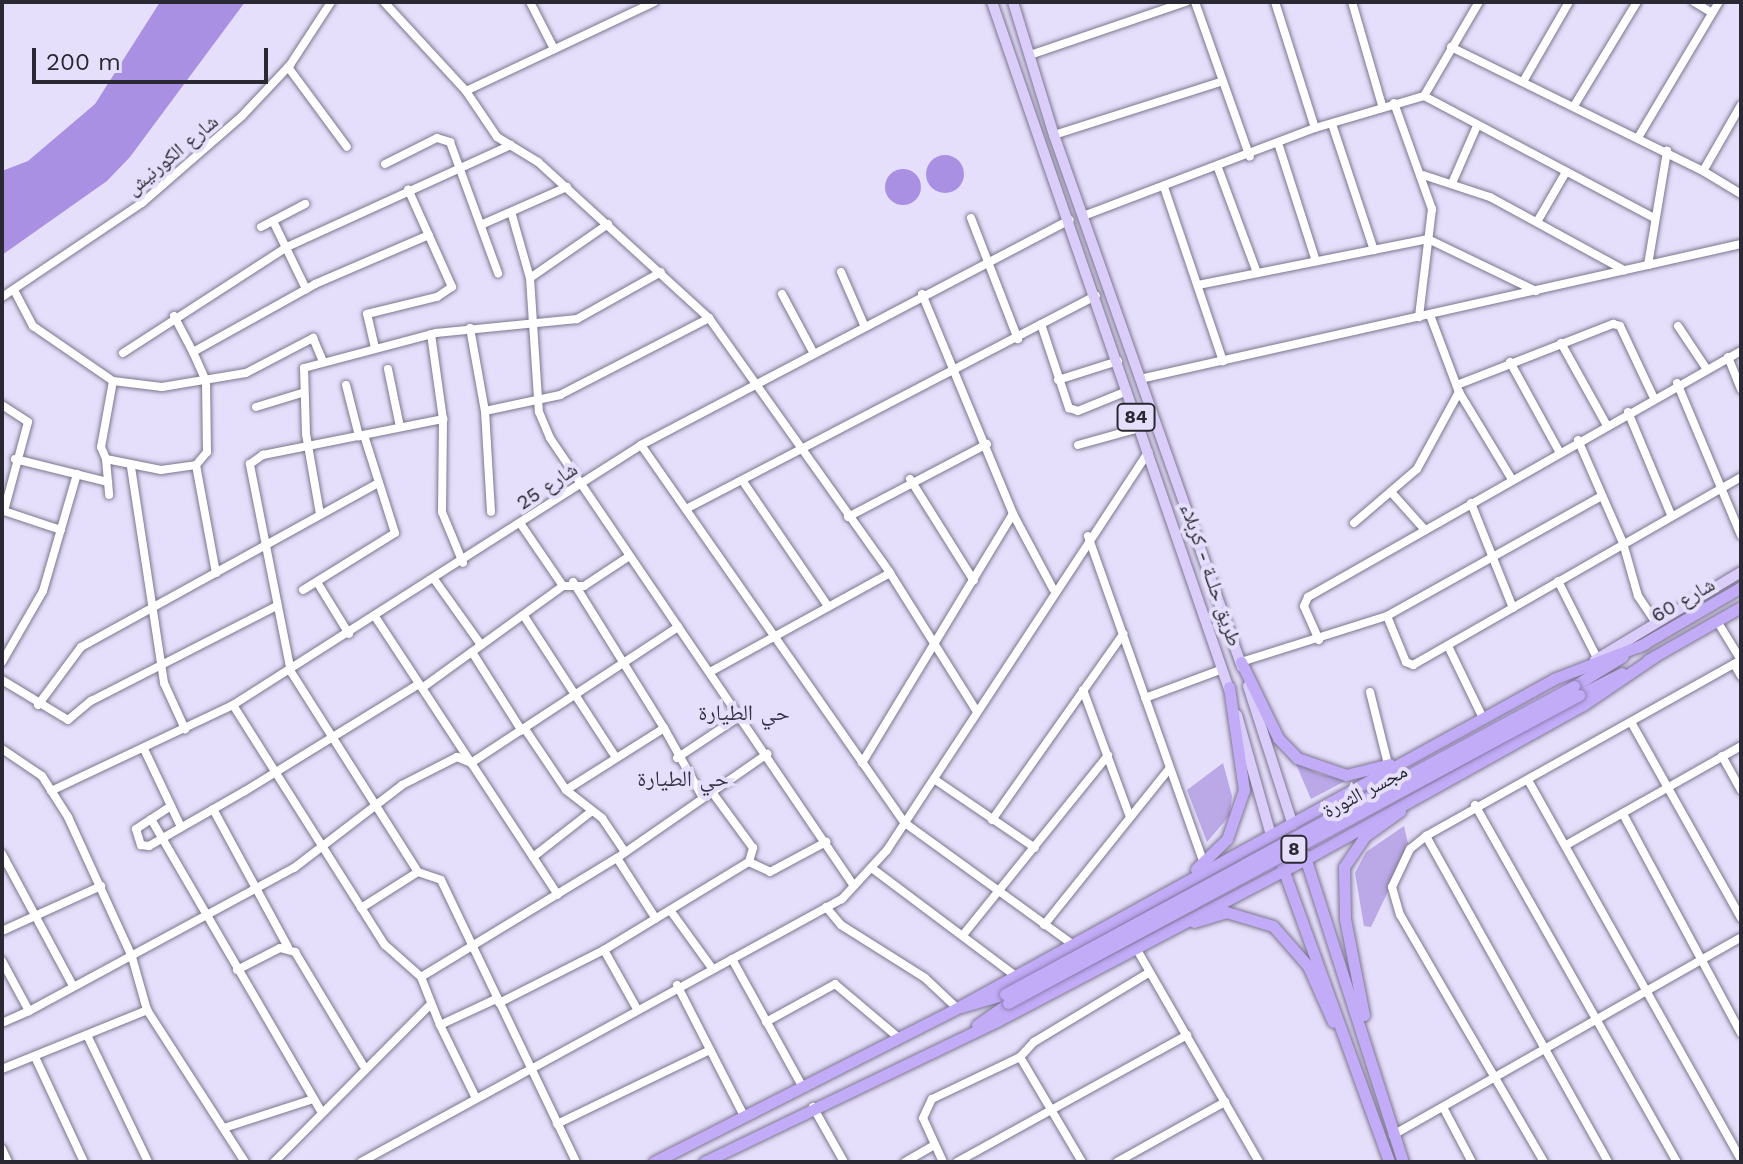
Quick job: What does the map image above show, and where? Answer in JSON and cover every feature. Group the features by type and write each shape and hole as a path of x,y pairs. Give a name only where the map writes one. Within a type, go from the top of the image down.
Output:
{"highway":[{"name":"شارع 60","path":"1644,644 1741,587"},
{"name":"شارع 60","path":"1654,657 1741,607"},
{"path":"957,1008 1013,974 1153,900 1206,866 1293,825 1483,718 1592,661 1644,644"},
{"name":"مجسر الثورة","path":"1577,690 1644,644"},
{"path":"1365,1032 1345,919 1344,867 1365,836 1431,791 1654,657"},
{"name":"مجسر الثورة","path":"970,1030 1007,998 1577,690 1654,657"},
{"path":"1241,662 1278,738 1297,758 1346,775 1413,756"},
{"path":"1206,866 1233,828 1245,783 1229,687"},
{"path":"1363,785 1354,796 1358,808 1380,815"},
{"path":"970,1030 1136,948 1306,859 1380,815 1431,791"},
{"name":"طريق حلــة - كربلاء","path":"1293,825 1365,1032 1403,1162"},
{"name":"طريق حلــة - كربلاء","path":"1271,835 1389,1162"},
{"path":"1206,866 1230,876 1235,889 1229,898"},
{"path":"1166,930 1226,912 1273,926 1308,966 1352,1056"},
{"name":"مجسر الثورة","path":"957,1008 1007,998"},
{"name":"8","path":"654,1162 957,1008"},
{"name":"8","path":"704,1162 812,1105 970,1030"}],"main road":[{"name":"طريق حلــة - كربلاء","path":"1013,2 1054,135 1218,608 1241,662 1293,825"},
{"name":"طريق حلــة - كربلاء","path":"993,3 1139,428 1207,612 1271,835"},
{"path":"1592,661 1741,572"},
{"path":"1207,612 1218,608"},
{"path":"1211,625 1223,621"}],"street":[{"name":"شارع الكورنيش","path":"2,297 142,203 242,116 288,67 331,2"},
{"path":"384,2 466,91 487,126 567,187 709,318 758,381 799,450 890,573 976,710"},
{"path":"530,2 554,49"},
{"path":"466,91 654,2"},
{"path":"1030,55 1186,2"},
{"path":"1195,2 1250,157"},
{"path":"1275,2 1315,128"},
{"path":"1352,2 1382,105"},
{"path":"1424,96 1479,2"},
{"path":"1524,80 1569,2"},
{"path":"1574,106 1637,2"},
{"path":"1694,2 1712,13"},
{"path":"1639,136 1719,2"},
{"path":"1451,47 1639,136 1741,194"},
{"path":"288,67 347,147"},
{"path":"1054,135 1223,81"},
{"path":"1083,216 1279,146 1315,128 1382,105 1424,96 1476,128 1654,218"},
{"path":"1394,103 1423,175 1432,209 1419,317"},
{"path":"1703,171 1741,105"},
{"path":"1332,124 1374,250"},
{"path":"1453,181 1476,128"},
{"path":"385,164 446,138 483,224 498,273"},
{"path":"123,353 174,316 287,247 408,189 511,145"},
{"path":"1279,146 1316,261"},
{"path":"1648,265 1667,151"},
{"path":"1218,168 1257,273"},
{"path":"1537,222 1566,172"},
{"path":"1423,175 1453,181 1625,270"},
{"path":"483,224 512,215 567,187"},
{"path":"1164,187 1223,361"},
{"path":"375,348 367,314 450,293 408,189"},
{"path":"261,227 305,204"},
{"path":"512,215 530,278 538,402 550,438 583,480 628,557 767,754 854,886"},
{"path":"971,218 1018,339"},
{"name":"شارع 25","path":"51,791 233,705 463,563 583,480 641,445 988,257 1069,220"},
{"path":"273,221 306,289"},
{"path":"530,278 608,224"},
{"path":"193,352 306,289 429,235"},
{"path":"1198,285 1428,239 1536,291"},
{"path":"1140,379 1741,244"},
{"path":"320,514 308,447 302,371 323,362 431,334 535,319 577,319 661,272"},
{"path":"841,272 864,325"},
{"path":"14,290 33,326 113,381 162,387 246,373 313,338 323,362"},
{"path":"782,294 813,352"},
{"path":"922,294 987,444 1013,514 1053,589"},
{"path":"686,509 956,372 1096,296"},
{"path":"1430,315 1458,389 1511,478"},
{"path":"106,459 131,467 196,465 207,452 206,381 174,316"},
{"path":"485,411 538,402 709,318"},
{"path":"1041,324 1069,408 1078,411 1127,391"},
{"path":"1354,523 1420,463 1458,389 1510,362 1620,326 1653,396"},
{"path":"1678,326 1706,368"},
{"path":"470,328 485,411 491,512"},
{"path":"431,334 443,419 442,512 463,563"},
{"path":"1561,343 1606,424"},
{"path":"1319,640 1304,601 1653,396 1741,351"},
{"path":"1728,357 1741,389"},
{"path":"1058,380 1118,361"},
{"path":"1510,362 1559,451"},
{"path":"388,369 400,427"},
{"path":"109,495 106,459 101,447 113,381"},
{"path":"1677,383 1741,535"},
{"path":"303,590 395,533 390,503 376,484 346,385"},
{"path":"256,407 302,393"},
{"path":"2,405 28,422 15,459 4,511 61,530"},
{"path":"1628,412 1671,515"},
{"path":"443,419 263,455 250,464 291,672 372,806 418,872 441,880 576,1162"},
{"path":"1078,445 1139,428"},
{"path":"1578,440 1623,543 1638,596 1656,623"},
{"path":"848,517 910,479 987,444"},
{"path":"641,445 905,823 996,894 1071,943"},
{"path":"361,1162 636,1007 826,907 873,869 934,779 1053,589 1148,452"},
{"path":"15,459 108,482"},
{"path":"196,465 216,573"},
{"path":"131,467 162,667 185,729"},
{"path":"2,662 43,591 77,474"},
{"path":"1387,616 1409,664 1448,646 1741,477"},
{"path":"910,479 974,581"},
{"path":"742,480 828,606"},
{"path":"38,705 73,653 376,484"},
{"path":"1391,492 1425,530"},
{"path":"1241,662 1319,640 1387,616 1602,496"},
{"path":"1471,503 1513,608"},
{"path":"862,763 1013,514"},
{"path":"520,523 563,586"},
{"path":"1088,536 1206,866"},
{"path":"171,806 136,829 136,837 145,847 420,686 563,586 573,582 584,586 628,557"},
{"path":"710,672 890,573"},
{"path":"434,579 481,645"},
{"path":"1558,581 1592,661"},
{"path":"317,582 349,634"},
{"path":"573,582 627,661 677,758 703,798"},
{"path":"2,680 38,705 68,720 91,701 277,606"},
{"path":"524,616 615,756"},
{"path":"376,618 558,895"},
{"path":"1717,621 1739,661 1741,676"},
{"path":"471,763 678,627"},
{"path":"992,820 1123,634"},
{"path":"1448,646 1483,718"},
{"path":"472,652 566,790 592,811 625,852"},
{"path":"1544,1162 1393,899 1410,849 1475,805 1528,780 1739,661"},
{"path":"1145,698 1223,669"},
{"path":"1083,690 1130,817"},
{"path":"1370,692 1388,764"},
{"path":"233,705 325,844 385,945 421,977 429,1006 475,1096"},
{"path":"677,758 740,716"},
{"path":"1631,722 1741,918"},
{"path":"566,790 615,756 664,728"},
{"path":"1568,844 1741,746"},
{"path":"2,749 42,776 51,791 101,886 132,957 147,1010 245,1162"},
{"path":"144,749 181,827"},
{"path":"421,977 617,858 767,754"},
{"path":"963,935 1108,755"},
{"path":"1722,756 1741,790"},
{"path":"2,1023 132,957 255,887 325,844 372,806 438,764 457,757 471,763"},
{"path":"1044,925 1169,769"},
{"path":"934,779 1035,848"},
{"path":"1528,780 1568,844 1741,1160"},
{"path":"440,1025 604,950 749,862 753,848 712,792"},
{"path":"1475,805 1677,1162"},
{"path":"213,809 288,947 363,1065"},
{"path":"533,857 592,811"},
{"path":"1623,814 1741,1033"},
{"path":"151,819 321,1111"},
{"path":"1426,836 1608,1162"},
{"path":"749,862 770,872 826,842"},
{"path":"2,854 73,986"},
{"path":"617,858 656,919"},
{"path":"873,869 1013,974"},
{"path":"361,908 418,872"},
{"path":"2,931 101,886"},
{"path":"826,907 841,925 925,978 957,1008"},
{"path":"670,910 712,968"},
{"path":"1393,1135 1444,1109 1741,937"},
{"path":"237,970 288,947"},
{"path":"1136,948 1259,1162"},
{"path":"604,950 636,1007"},
{"path":"732,959 802,1086"},
{"path":"2,961 29,1011"},
{"path":"943,1162 923,1112 932,1099 1020,1057 1034,1042 1150,972"},
{"path":"766,1022 835,984 899,1038"},
{"path":"677,985 744,1116"},
{"path":"274,1162 363,1065 429,1006"},
{"path":"2,1069 147,1010"},
{"path":"87,1035 148,1162"},
{"path":"957,1162 1187,1035"},
{"path":"557,1124 710,1050"},
{"path":"35,1057 84,1162"},
{"path":"1020,1057 1082,1162"},
{"path":"224,1128 313,1099"},
{"path":"1118,1162 1225,1102"},
{"path":"812,1105 844,1162"},
{"path":"1444,1109 1472,1162"},
{"path":"905,1162 935,1145"},
{"path":"2,1149 8,1162"}],"shaded area":[{"path":"160,2 245,2 130,157 107,181 2,255 2,171 28,161 95,104"},
{"path":"945,155 958,161 964,174 958,187 945,193 932,187 926,174 932,161"},
{"path":"903,169 916,174 921,187 916,200 903,205 890,200 885,187 890,174"},
{"path":"1295,762 1319,774 1347,780 1311,799"},
{"path":"1223,763 1232,796 1230,815 1207,842 1187,790"},
{"path":"1404,826 1409,848 1371,927 1364,926 1355,873 1366,852"}],"district":[{"name":"حي الطيارة","path":"744,713"},
{"name":"حي الطيارة","path":"683,779"}]}
